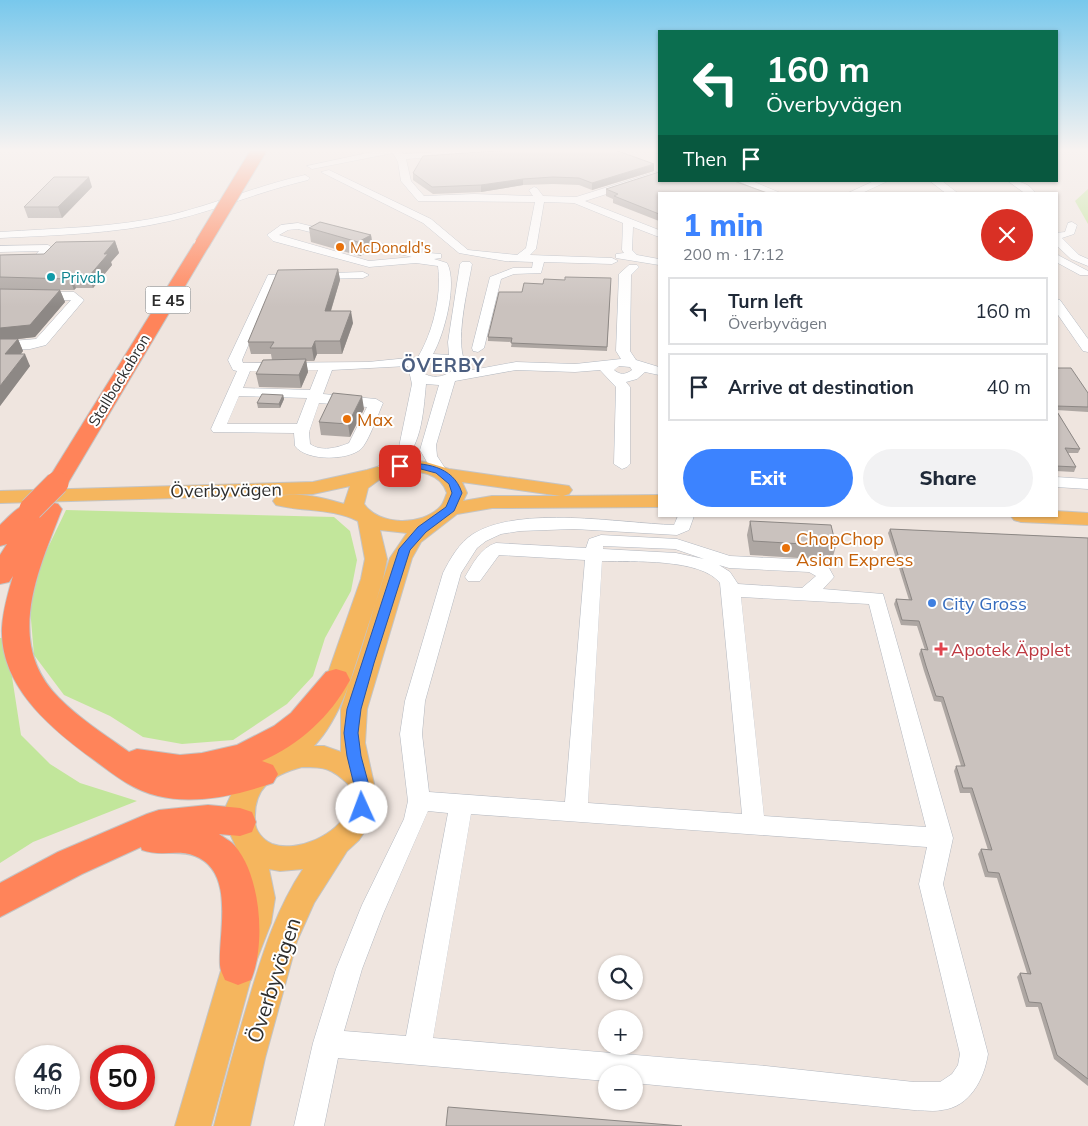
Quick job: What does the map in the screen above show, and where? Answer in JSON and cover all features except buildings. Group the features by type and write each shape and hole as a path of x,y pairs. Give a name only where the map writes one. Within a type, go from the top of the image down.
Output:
{"highway":[{"name":"Stallbackabron","path":"40,509 227,203"},
{"path":"0,538 40,509"},
{"path":"40,509 17,614 16,642 22,669 38,694 56,715 83,738 124,766 157,782 180,786 207,785 271,768"},
{"name":"E 45","path":"0,576 40,509"},
{"path":"101,749 144,764 161,766 197,766 231,759 278,739 312,711 336,680"},
{"path":"0,901 70,863 159,824 208,819 245,832"},
{"path":"100,851 182,837 201,841 216,849 230,865 239,890 241,944 238,967"}],"main road":[{"name":"Överbyvägen","path":"0,496 78,496 313,488 376,474 400,466 414,466 484,490 602,491 658,500"},
{"name":"Överbyvägen","path":"194,1126 238,967 256,923 260,898 239,813 244,796 271,768 313,731 324,714 373,573 376,559 365,517 356,506 354,497 358,488 376,474"},
{"path":"441,515 456,498 446,476"},
{"name":"Överbyvägen","path":"78,496 142,502 302,502 338,508 394,527 413,526 441,515 492,502 658,500"},
{"name":"Överbyvägen","path":"232,1126 248,1058 282,940 303,894 336,844 350,831 360,816 364,800 351,733 354,709 401,558 413,538 441,515"},
{"path":"1043,517 1088,519"},
{"path":"271,768 308,755 326,756 349,766 359,778"},
{"name":"Överbyvägen","path":"245,832 265,854 285,859 306,857 336,844"}],"street":[{"path":"0,235 144,223 200,210 222,203"},
{"path":"389,203 426,221 466,258"},
{"path":"520,258 531,248 536,203"},
{"path":"589,203 658,234"},
{"path":"622,464 628,221"},
{"path":"1058,237 1070,234 1072,225"},
{"path":"416,258 298,226 285,227 272,236 277,240 369,264 416,258 520,258 658,262"},
{"path":"376,474 395,461 406,449 418,393 418,377 413,368 423,360 434,341 446,282 440,259 442,241 439,233"},
{"path":"1058,240 1075,257 1088,263"},
{"path":"0,249 48,248 37,260"},
{"path":"446,476 428,450 431,431 437,417 444,388 451,378 460,371 454,342 466,258"},
{"path":"1058,258 1088,275"},
{"path":"478,348 496,277 513,271 537,271 539,259"},
{"path":"1058,267 1071,265"},
{"path":"363,275 272,277 235,360 242,366 368,366 445,357 457,362 504,368"},
{"path":"0,296 74,296 78,300 42,342 30,345 0,346"},
{"path":"1058,306 1088,348"},
{"path":"368,366 433,380 556,361 575,368 658,371"},
{"path":"242,366 234,392 218,429 302,434"},
{"path":"234,392 315,396 372,401 376,403 376,407 360,440 355,446 346,450 314,452 307,450 302,434 315,396 327,366"},
{"path":"1058,482 1088,484"},
{"path":"309,1126 327,1043 361,937 409,835 419,801 411,734 415,701 452,572 466,548 481,536 494,530 522,524 676,530 683,526 686,517"},
{"path":"576,812 595,543 601,540 608,540 677,544 729,562 813,566 823,572 825,577 805,594"},
{"path":"474,577 482,566 485,556 496,549 676,559 695,563 723,574 730,583 731,590 754,825"},
{"path":"327,1043 766,1080 914,1096 943,1096 962,1084 971,1071 974,1054 931,884 941,838 877,598 731,590"},
{"path":"419,801 941,838"},
{"path":"417,1051 460,804"}],"green space":[{"path":"1076,203 1088,203 1088,224"},
{"path":"66,510 334,517 350,531 357,560 351,591 325,638 313,676 287,704 233,740 182,744 143,737 110,716 64,695 34,655 30,608 42,560"},
{"path":"0,638 6,638 21,735 50,764 80,783 137,801 33,842 0,863"}],"place":[{"name":"McDonald's","path":"340,247"},
{"name":"Privab","path":"51,277"},
{"name":"Max","path":"347,419"},
{"name":"ChopChop Asian Express","path":"786,548"},
{"name":"City Gross","path":"932,603"},
{"name":"Apotek Äpplet","path":"941,649"}],"district":[{"name":"ÖVERBY","path":"443,365"}],"route":[{"path":"362,808 364,793 354,756 351,733 354,709 367,663 405,549 413,538 432,521 450,509 457,493 454,483 440,471 421,466 400,466"}]}
